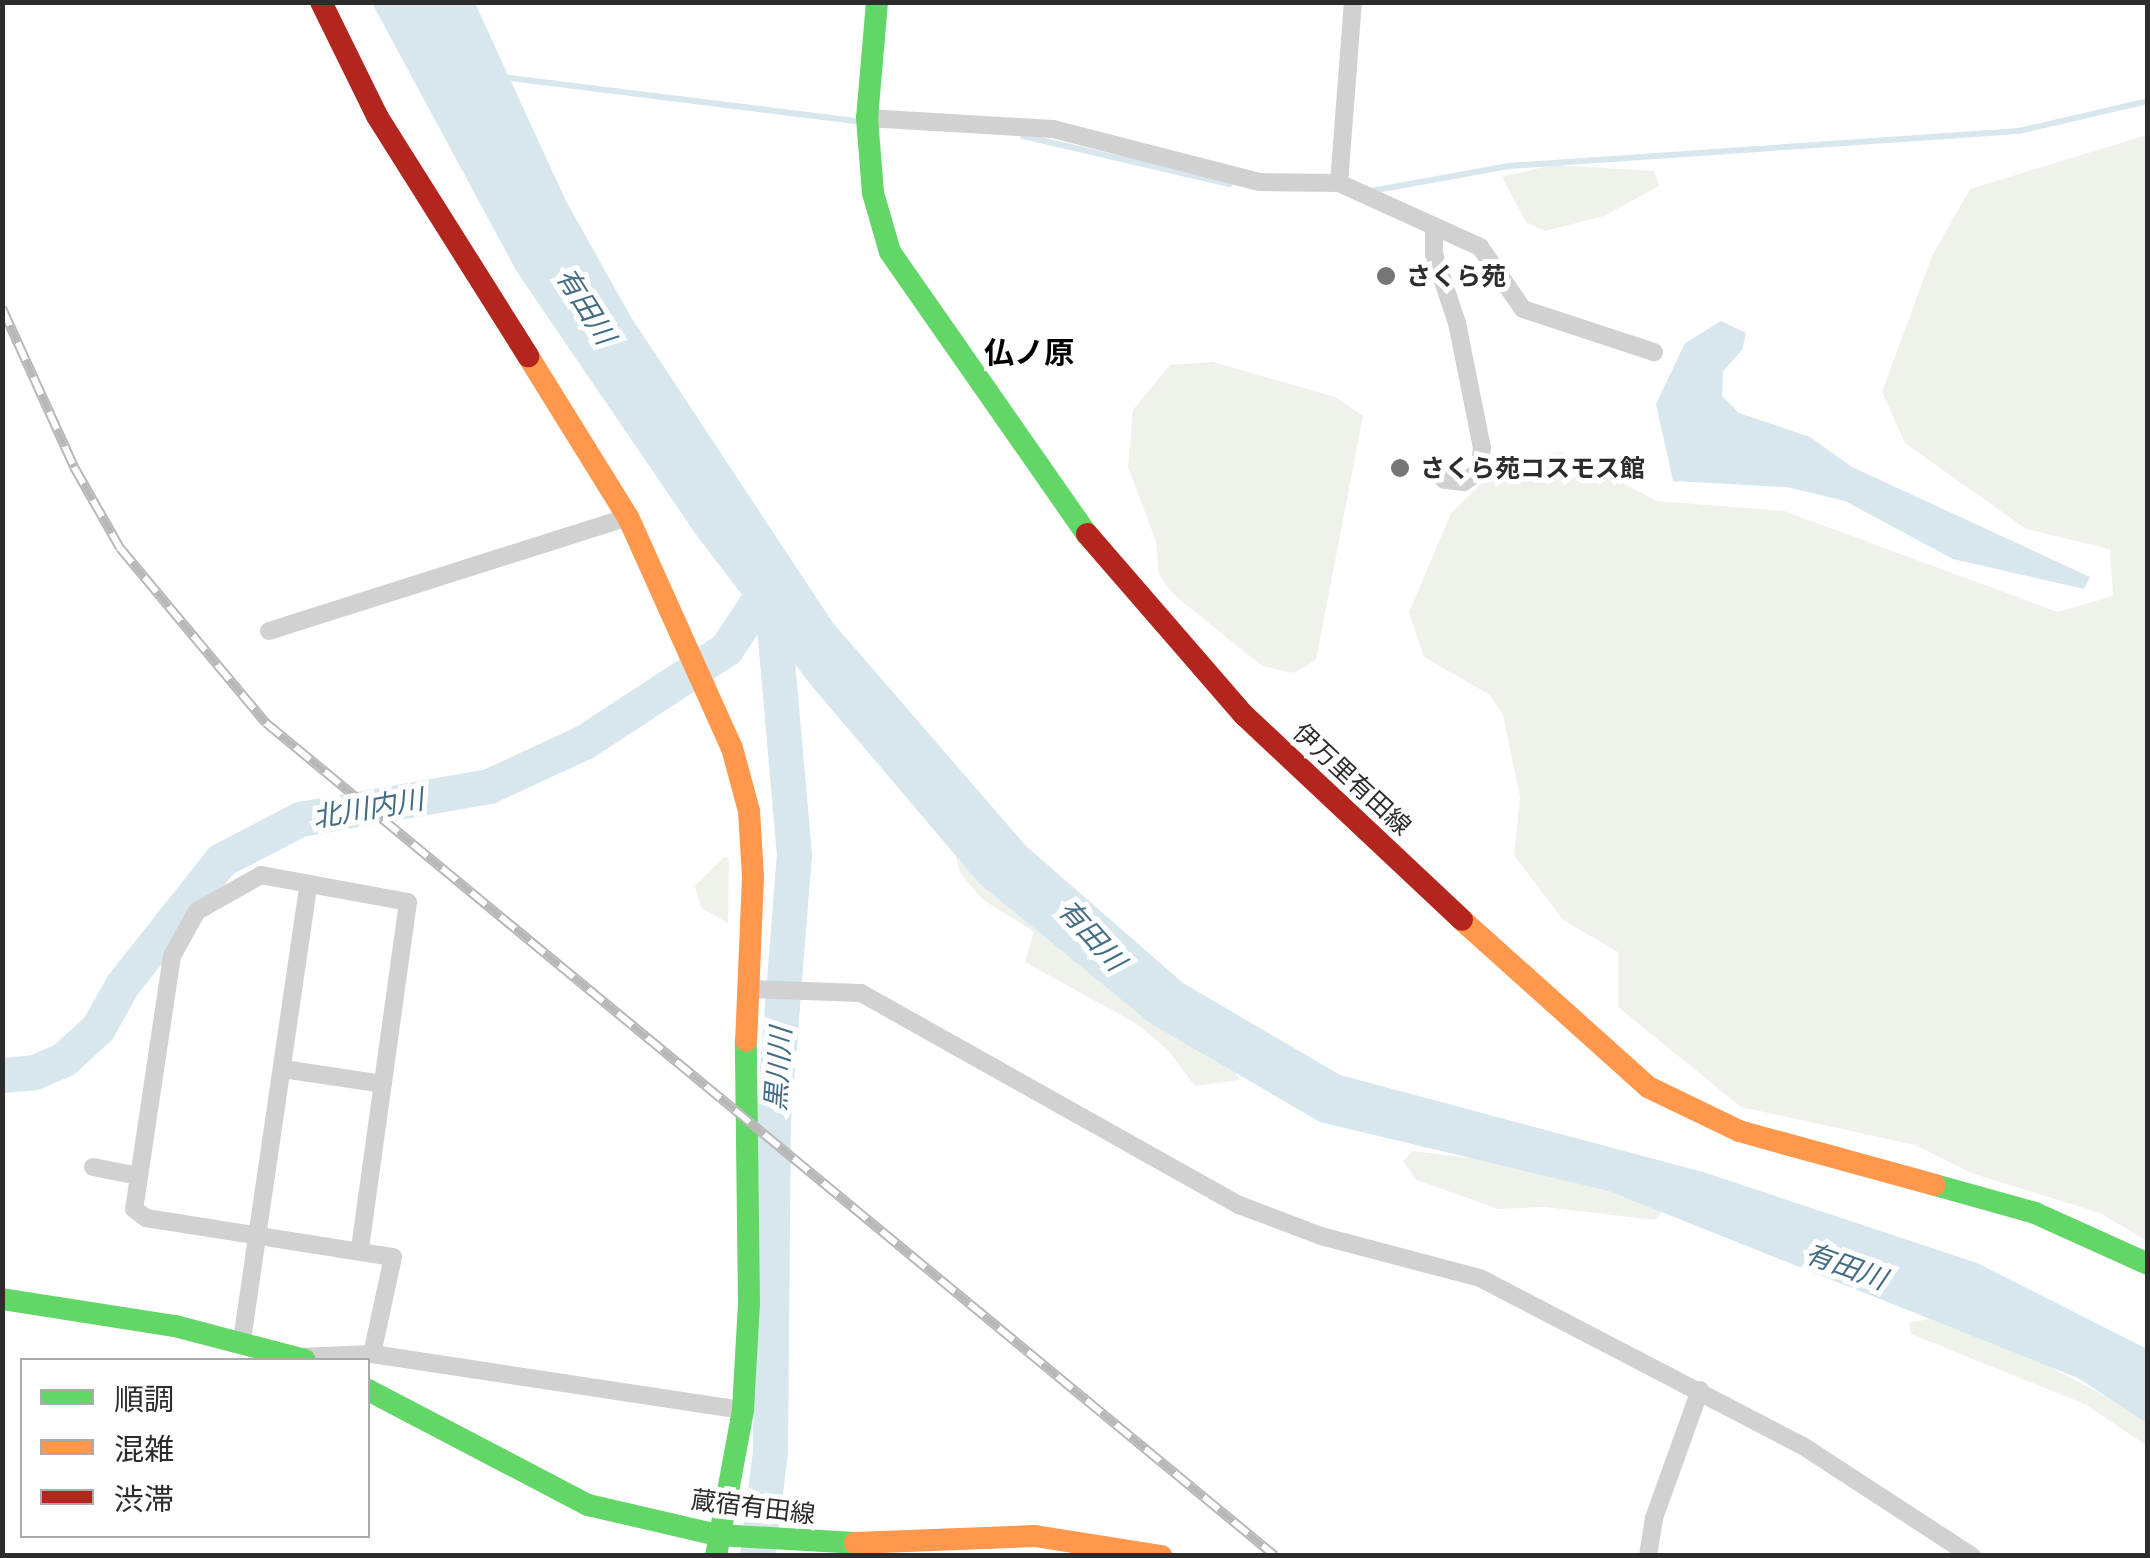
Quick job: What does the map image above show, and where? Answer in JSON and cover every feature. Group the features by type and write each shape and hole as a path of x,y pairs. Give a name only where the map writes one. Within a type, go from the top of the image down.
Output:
{"main road":[{"path":"321,2 378,116 628,517 732,748 749,811 751,990 742,1114 749,1304 742,1410 717,1545"},
{"name":"伊万里有田線","path":"877,2 867,118 873,193 890,252 964,366 1092,540 1244,715 1600,1050 1648,1087 1739,1131 2035,1213 2148,1264"},
{"path":"2,1300 242,1340 299,1358"},
{"name":"蔵宿有田線","path":"370,1391 588,1505 717,1545 1035,1536 1161,1556"}],"street":[{"path":"1339,182 1353,2"},
{"path":"867,118 1053,128 1258,182 1339,182 1480,247 1523,308 1654,352"},
{"path":"1434,228 1434,254 1457,323 1482,448 1479,470 1464,482 1444,480"},
{"path":"268,631 628,517"},
{"path":"360,1248 408,902 261,876 197,912 172,956 134,1209 146,1218 360,1248 393,1257 372,1354"},
{"path":"242,1340 308,884"},
{"path":"751,990 806,988 861,993 1239,1205 1321,1236 1480,1278 1802,1446 1972,1556"},
{"path":"283,1069 383,1084"},
{"path":"93,1167 139,1176"},
{"path":"316,1358 372,1354 742,1410"},
{"path":"1648,1556 1654,1518 1700,1390"}],"shaded area":[{"path":"2148,135 2147,1241 2100,1213 1971,1173 1915,1145 1741,1107 1618,1007 1618,952 1563,920 1514,855 1520,797 1503,715 1490,695 1424,657 1409,613 1451,513 1506,459 1563,452 1657,501 1784,511 2058,612 2113,596 2110,549 2026,529 1905,443 1882,392 1932,256 1970,189"},
{"path":"1552,165 1654,171 1659,186 1604,216 1545,231 1526,222 1502,177"},
{"path":"1213,362 1335,397 1363,416 1316,660 1294,673 1262,666 1173,594 1159,574 1156,541 1128,467 1133,410 1170,365"},
{"path":"951,835 1229,1059 1240,1080 1195,1086 1168,1050 1137,1024 1025,962 1034,932 982,899 960,873"},
{"path":"724,857 729,858 728,923 701,908 695,886"},
{"path":"1413,1151 1550,1168 1665,1209 1655,1220 1545,1207 1498,1209 1417,1180 1403,1161"},
{"path":"1929,1319 2031,1357 2135,1412 2147,1421 2147,1446 2085,1404 1911,1334 1909,1323"}],"water":[{"name":"有田川","path":"372,3 475,3 566,201 631,317 833,623 1026,846 1183,983 1340,1075 1703,1172 1977,1263 2147,1349 2147,1423 2078,1378 1609,1191 1320,1122 1150,1023 979,883 811,685 697,536 517,272"},
{"path":"1721,321 1746,333 1742,350 1723,371 1722,396 1739,413 1810,437 1852,467 2090,577 2084,589 1953,559 1845,501 1787,487 1673,481 1656,404 1685,343"}],"waterway":[{"path":"502,77 861,122"},
{"path":"1371,191 1509,166 2019,131 2148,101"},
{"path":"1023,136 1230,184"},
{"name":"北川内川","path":"2,1075 34,1072 64,1059 98,1028 122,985 221,860 300,819 489,786 584,742 726,649 770,583"},
{"name":"黒川川","path":"757,1556 770,1452 773,1120 794,855 771,594"}],"railway":[{"path":"2,308 74,467 120,548 266,723 1275,1556"}],"traffic: fast":[{"path":"877,2 867,118 873,193 890,252 1087,534"},
{"path":"716,1556 743,1410 749,1304 746,1041"},
{"path":"1935,1185 2035,1213 2148,1264"},
{"path":"2,1299 175,1326 297,1358"},
{"path":"370,1391 588,1505 718,1535 855,1543"}],"traffic: slow":[{"path":"528,356 628,517 732,748 749,811 753,877 746,1041"},
{"path":"1462,920 1648,1087 1739,1131 1935,1185"},
{"path":"855,1543 1035,1536 1161,1556"}],"traffic: jam":[{"path":"321,2 377,116 528,356"},
{"path":"1087,534 1244,715 1462,920"}],"place":[{"name":"さくら苑","path":"1386,276"},
{"name":"さくら苑コスモス館","path":"1400,468"}],"district":[{"name":"仏ノ原","path":"1029,352"}]}
